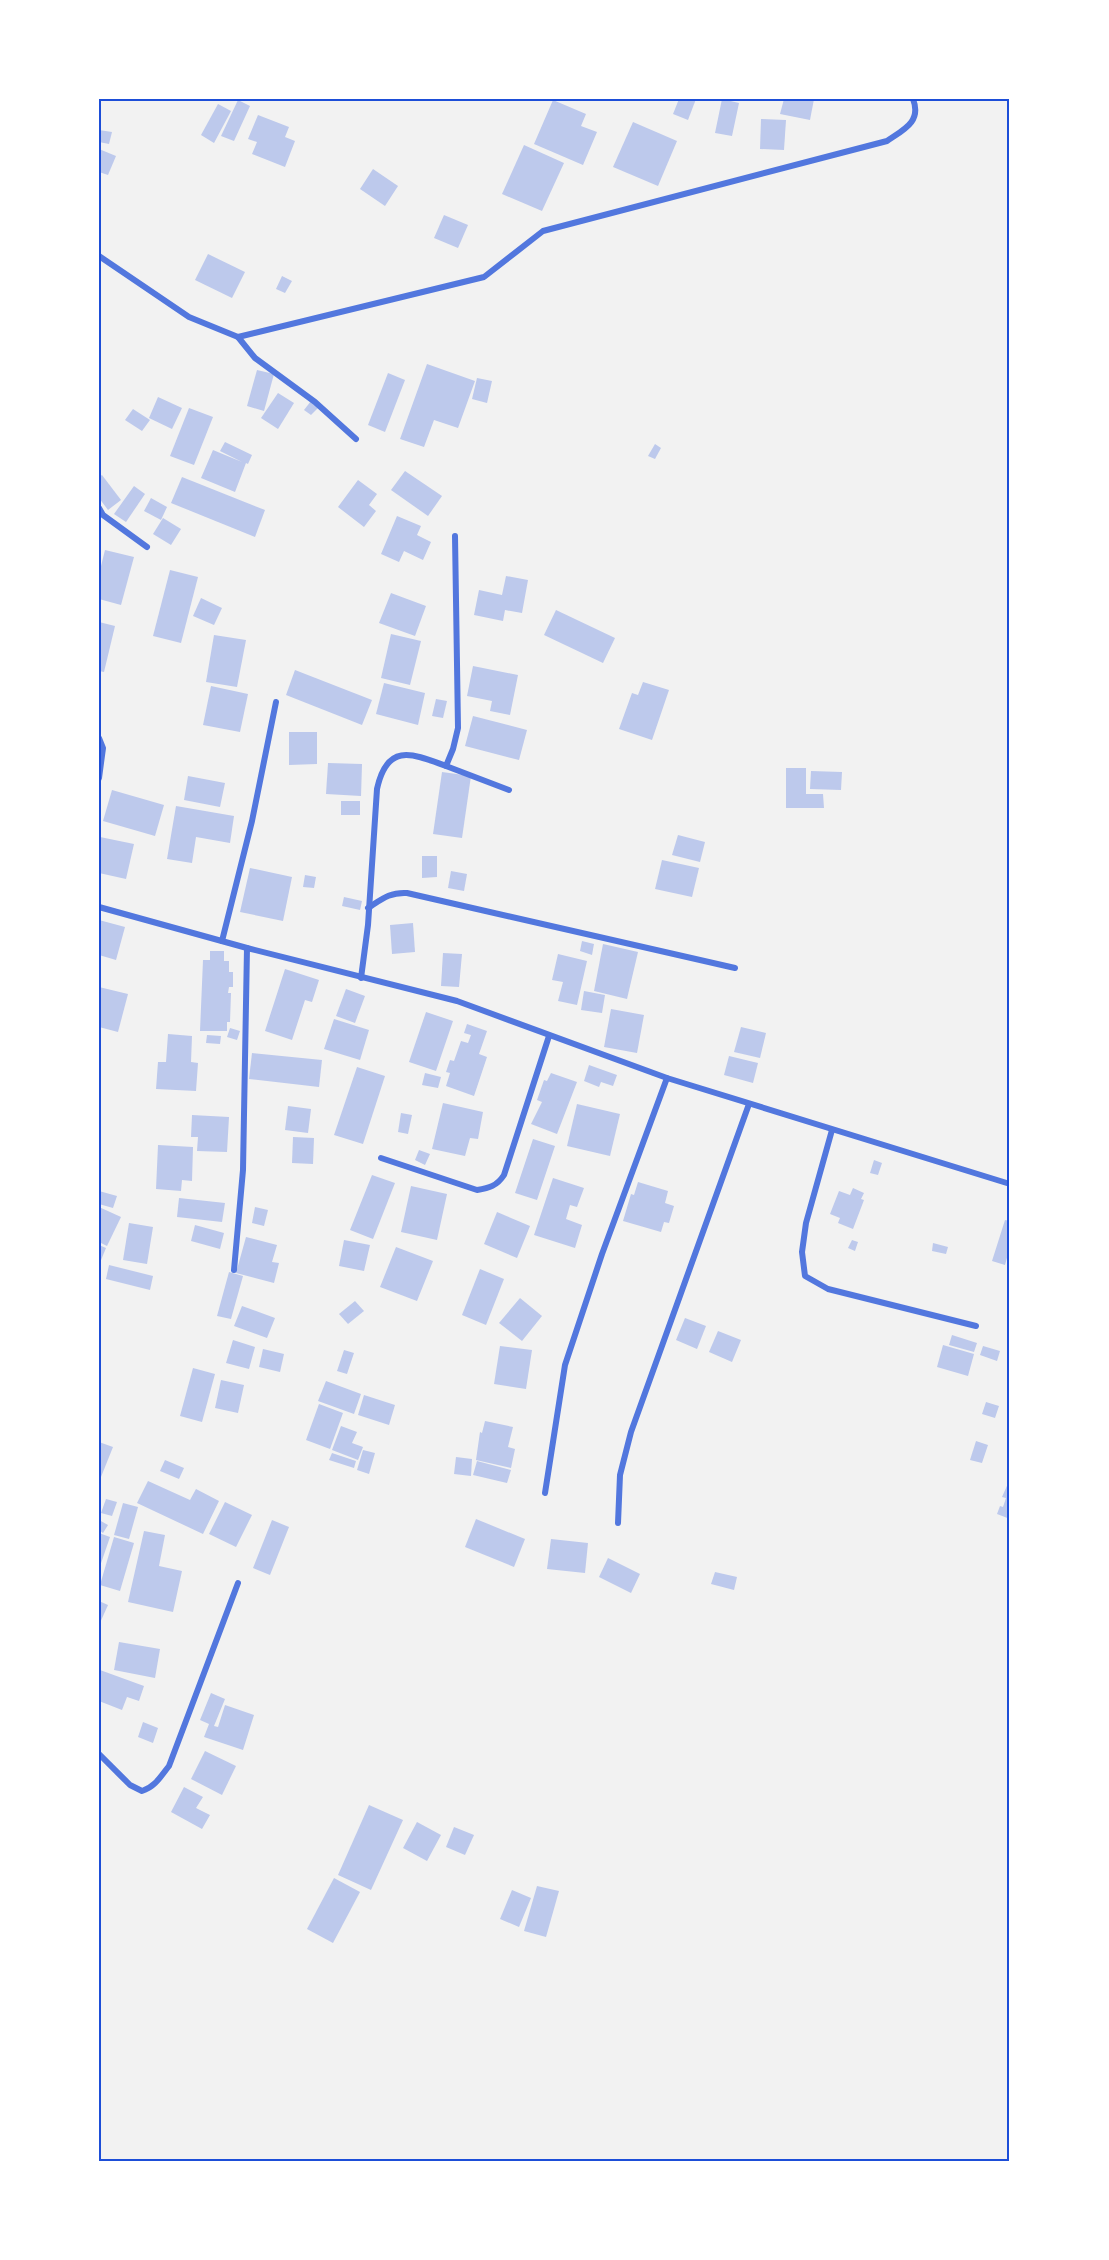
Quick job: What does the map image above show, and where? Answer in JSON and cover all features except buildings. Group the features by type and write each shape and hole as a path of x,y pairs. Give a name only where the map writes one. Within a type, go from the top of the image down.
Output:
{"street":[{"path":"238,337 484,277 543,231 886,141 911,125 916,108 913,99"},
{"path":"99,256 189,317 238,337 255,358 315,402 356,439"},
{"path":"99,508 103,515 147,547"},
{"path":"446,766 458,728 455,536"},
{"path":"222,941 252,821 276,702"},
{"path":"99,738 103,748 99,778"},
{"path":"361,978 369,908 377,789 385,764 396,757 413,754 509,790"},
{"path":"369,908 388,895 396,892 407,893 735,968"},
{"path":"99,907 361,978 457,1001 667,1078 1010,1184"},
{"path":"234,1270 243,1170 247,948"},
{"path":"381,1158 477,1190 492,1187 500,1182 549,1036"},
{"path":"545,1493 566,1365 602,1254 667,1078"},
{"path":"618,1523 620,1475 631,1432 749,1104"},
{"path":"832,1130 806,1223 802,1252 805,1276 828,1289 976,1326"},
{"path":"99,1754 130,1785 142,1791 150,1788 157,1781 168,1766 238,1583"}]}
